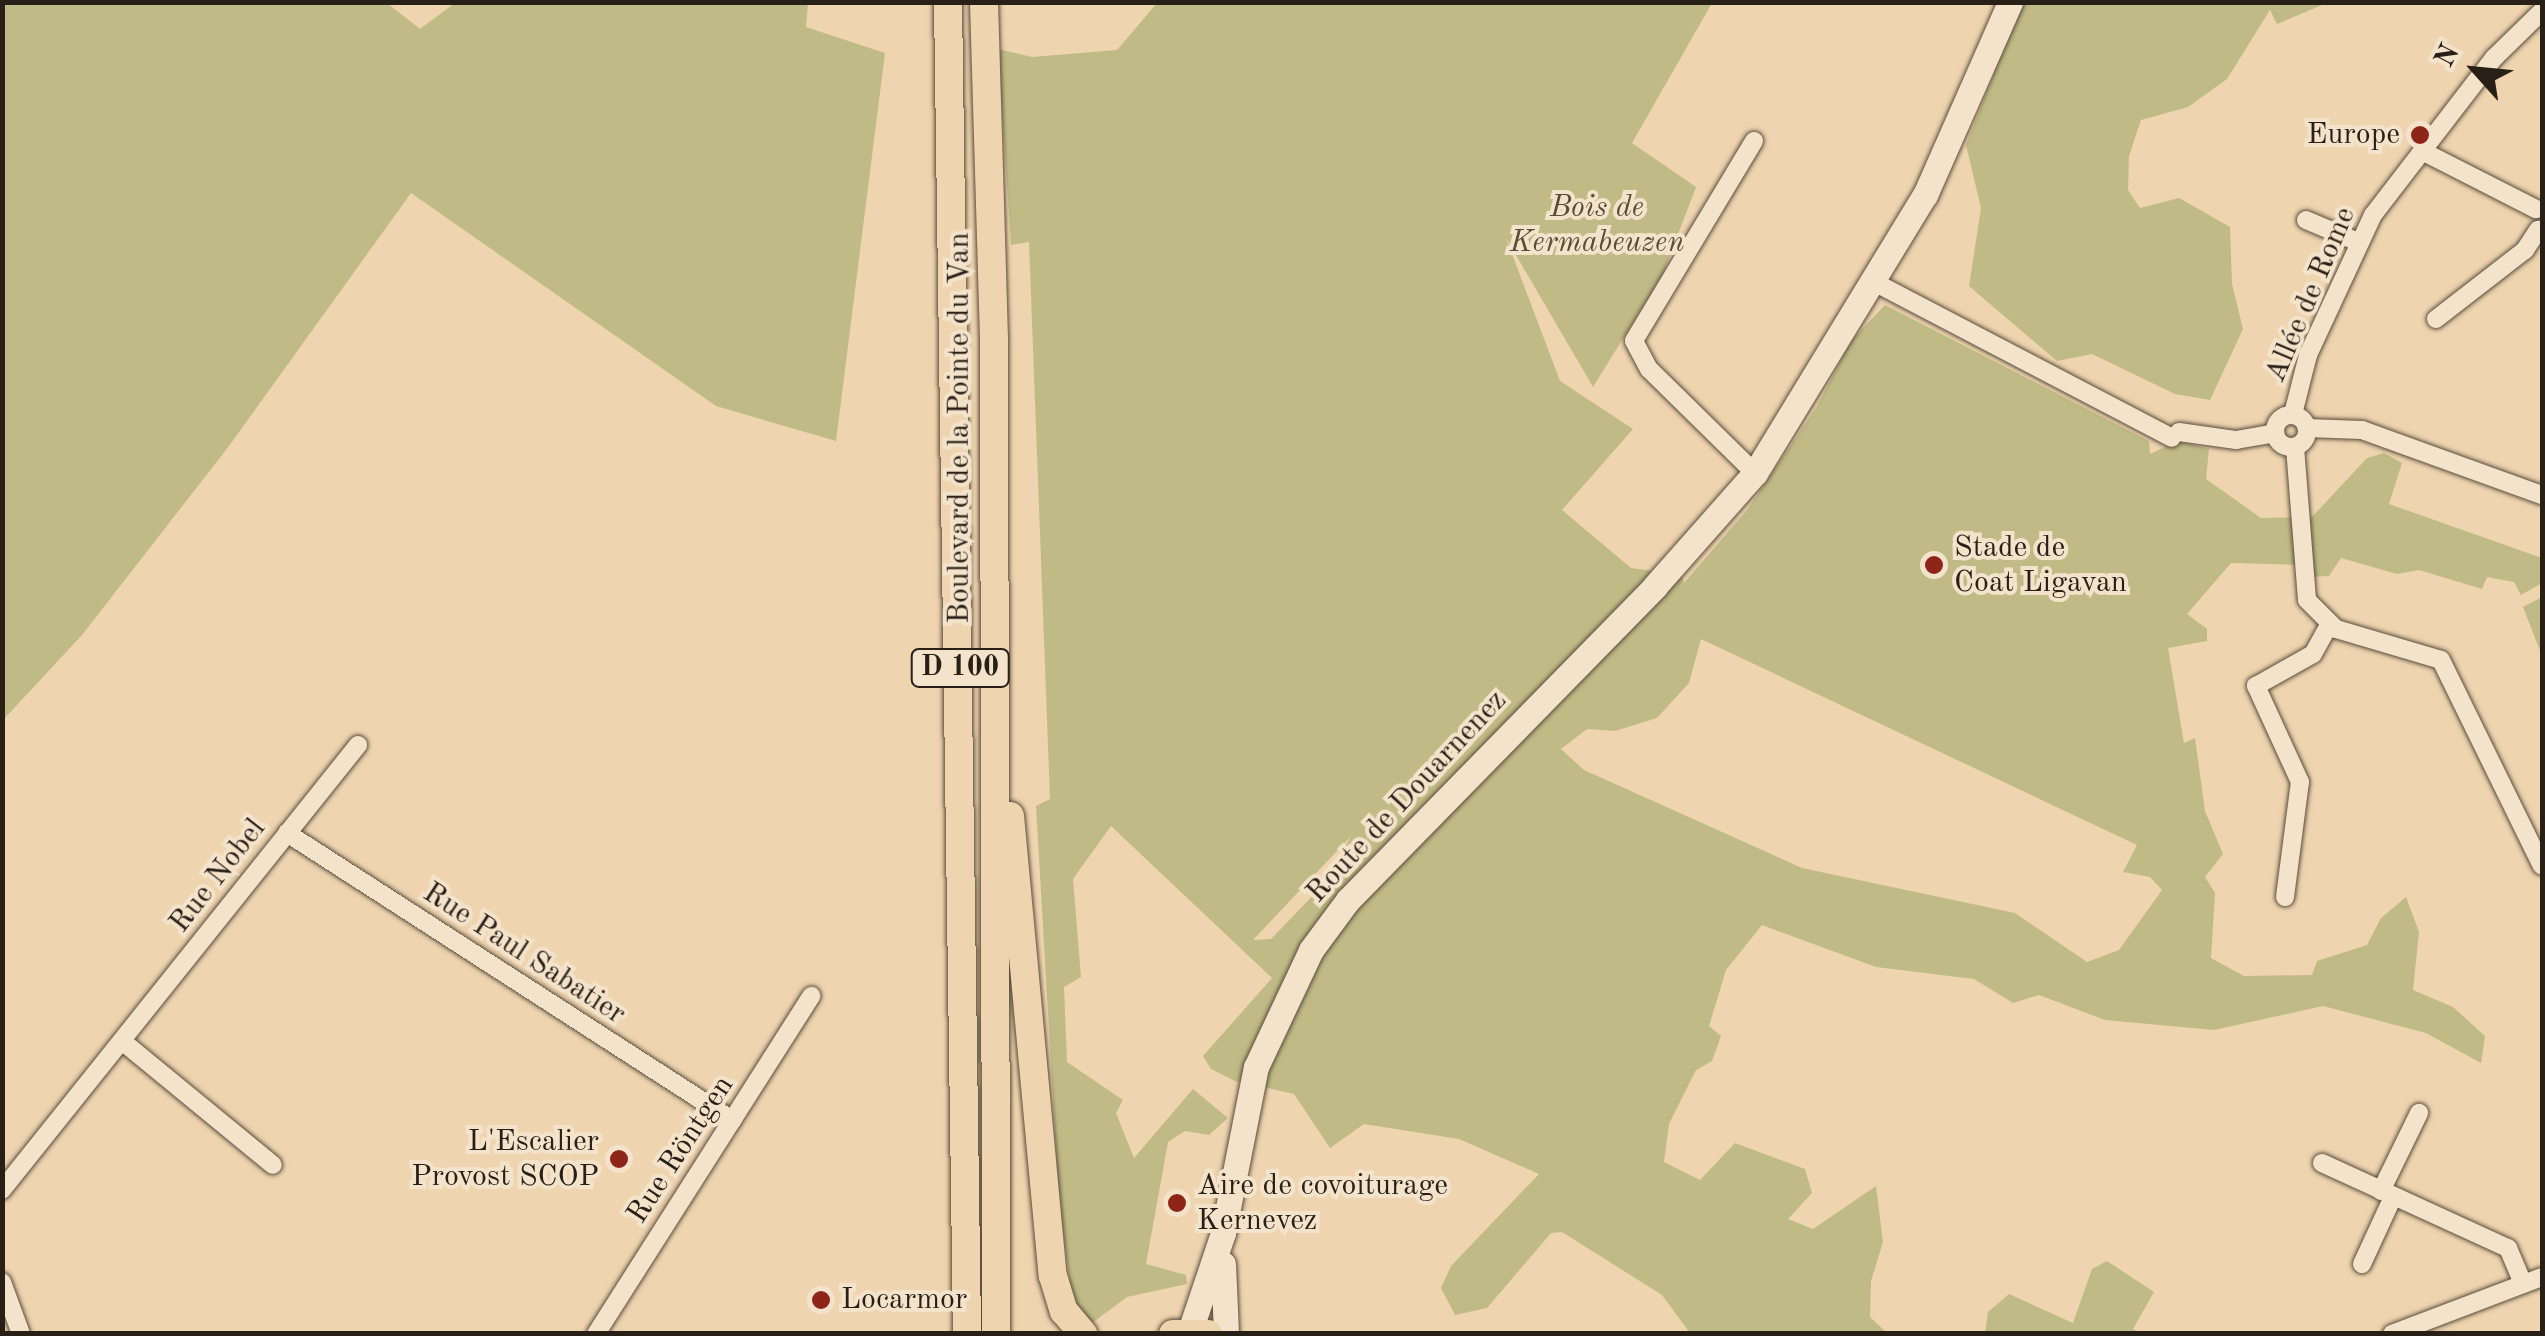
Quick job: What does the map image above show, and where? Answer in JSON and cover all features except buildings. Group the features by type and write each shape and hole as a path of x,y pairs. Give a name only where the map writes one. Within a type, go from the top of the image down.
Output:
{"highway":[{"name":"Boulevard de la Pointe du Van","path":"948,2 967,1334"},
{"name":"Boulevard de la Pointe du Van","path":"984,2 994,338 996,1334"},
{"path":"993,706 1012,830 1055,1288 1083,1334"}],"main road":[{"name":"Route de Douarnenez","path":"1190,1333 1223,1233 1256,1067 1311,950 1371,876 1655,586 1756,473 1874,282 1948,150 2010,2"},
{"name":"Route de Douarnenez","path":"1223,1233 1226,1334"}],"street":[{"name":"Allée de Rome","path":"2293,414 2302,371 2358,242 2494,58 2540,13"},
{"path":"1754,141 1634,341 1650,369 1756,473"},
{"path":"2422,151 2539,208 2540,231 2525,250 2436,319"},
{"path":"2306,220 2358,242"},
{"path":"1874,282 2175,435 2236,440 2274,432"},
{"path":"2274,432 2279,419 2293,414 2307,428 2362,430 2542,495"},
{"path":"2307,428 2295,446 2303,591 2328,626 2441,660 2542,866"},
{"path":"2274,432 2282,444 2295,446"},
{"path":"2285,897 2300,782 2256,686 2313,654 2328,626"},
{"name":"Rue Nobel","path":"2,1190 358,745"},
{"name":"Rue Paul Sabatier","path":"287,833 732,1120"},
{"name":"Rue Röntgen","path":"596,1334 812,996"},
{"path":"122,1042 273,1165"},
{"path":"2362,1264 2419,1113"},
{"path":"2322,1163 2508,1248 2522,1284"},
{"path":"2392,1334 2542,1276"},
{"path":"2,1282 21,1334"}],"green space":[{"path":"3,2 387,3 420,29 455,3 808,3 806,27 885,53 836,441 716,406 411,193 229,446 82,635 3,720"},
{"name":"Bois de Kermabeuzen","path":"1157,3 1712,3 1632,143 1696,187 1663,274 1593,387 1506,238 1560,381 1633,429 1562,510 1631,568 1682,575 1684,583 1747,510 1816,408 1851,341 1885,305 2149,441 2150,454 2178,441 2209,449 2206,479 2261,518 2312,517 2367,458 2384,453 2402,463 2389,504 2542,558 2542,583 2521,595 2514,582 2487,577 2482,589 2419,570 2397,574 2341,558 2329,576 2308,577 2306,565 2231,563 2187,614 2207,629 2207,641 2168,648 2184,743 2195,738 2205,811 2223,854 2205,877 2215,893 2211,958 2244,976 2312,975 2317,961 2367,945 2381,918 2406,897 2419,932 2413,990 2453,1007 2485,1036 2481,1063 2426,1033 2323,1006 2214,1030 2105,1020 2039,995 2013,1003 1974,979 1876,967 1762,925 1726,970 1709,1026 1721,1036 1712,1061 1696,1070 1669,1124 1664,1162 1700,1180 1735,1143 1805,1169 1812,1193 1788,1219 1813,1229 1876,1186 1883,1242 1871,1281 1870,1317 1887,1333 1690,1333 1662,1295 1562,1232 1551,1233 1487,1308 1455,1315 1441,1288 1451,1266 1539,1174 1459,1139 1364,1124 1330,1148 1294,1094 1264,1087 1260,1079 1237,1082 1211,1069 1203,1056 1272,978 1111,826 1073,879 1081,977 1064,987 1067,1062 1123,1100 1116,1113 1134,1158 1193,1089 1228,1118 1209,1135 1185,1131 1168,1142 1146,1264 1186,1275 1187,1284 1127,1297 1088,1326 1073,1303 1059,1202 1036,806 1050,799 1029,242 1011,245 998,49 1032,57 1117,50","holes":["1701,639 2137,845 2123,872 2150,877 2162,890 2119,950 2087,962 2015,913 1802,868 1584,770 1561,749 1587,729 1615,731 1657,718 1689,683","1351,836 1323,885 1271,939 1253,940"]},
{"path":"2022,3 2327,3 2277,24 2270,10 2227,79 2188,107 2141,120 2129,156 2128,190 2140,208 2179,198 2230,227 2232,284 2243,329 2210,400 2175,394 2092,354 2057,361 1969,286 1981,208 1966,145"},
{"path":"2542,597 2542,656 2523,607"},
{"path":"2107,1261 2154,1292 2133,1329 2140,1333 1985,1333 1988,1312 2009,1294 2073,1323 2092,1269"}],"place":[{"name":"Europe","path":"2420,135"},
{"name":"Stade de Coat Ligavan","path":"1934,565"},
{"name":"L'Escalier Provost SCOP","path":"619,1159"},
{"name":"Aire de covoiturage Kernevez","path":"1177,1203"},
{"name":"Locarmor","path":"821,1300"}]}
